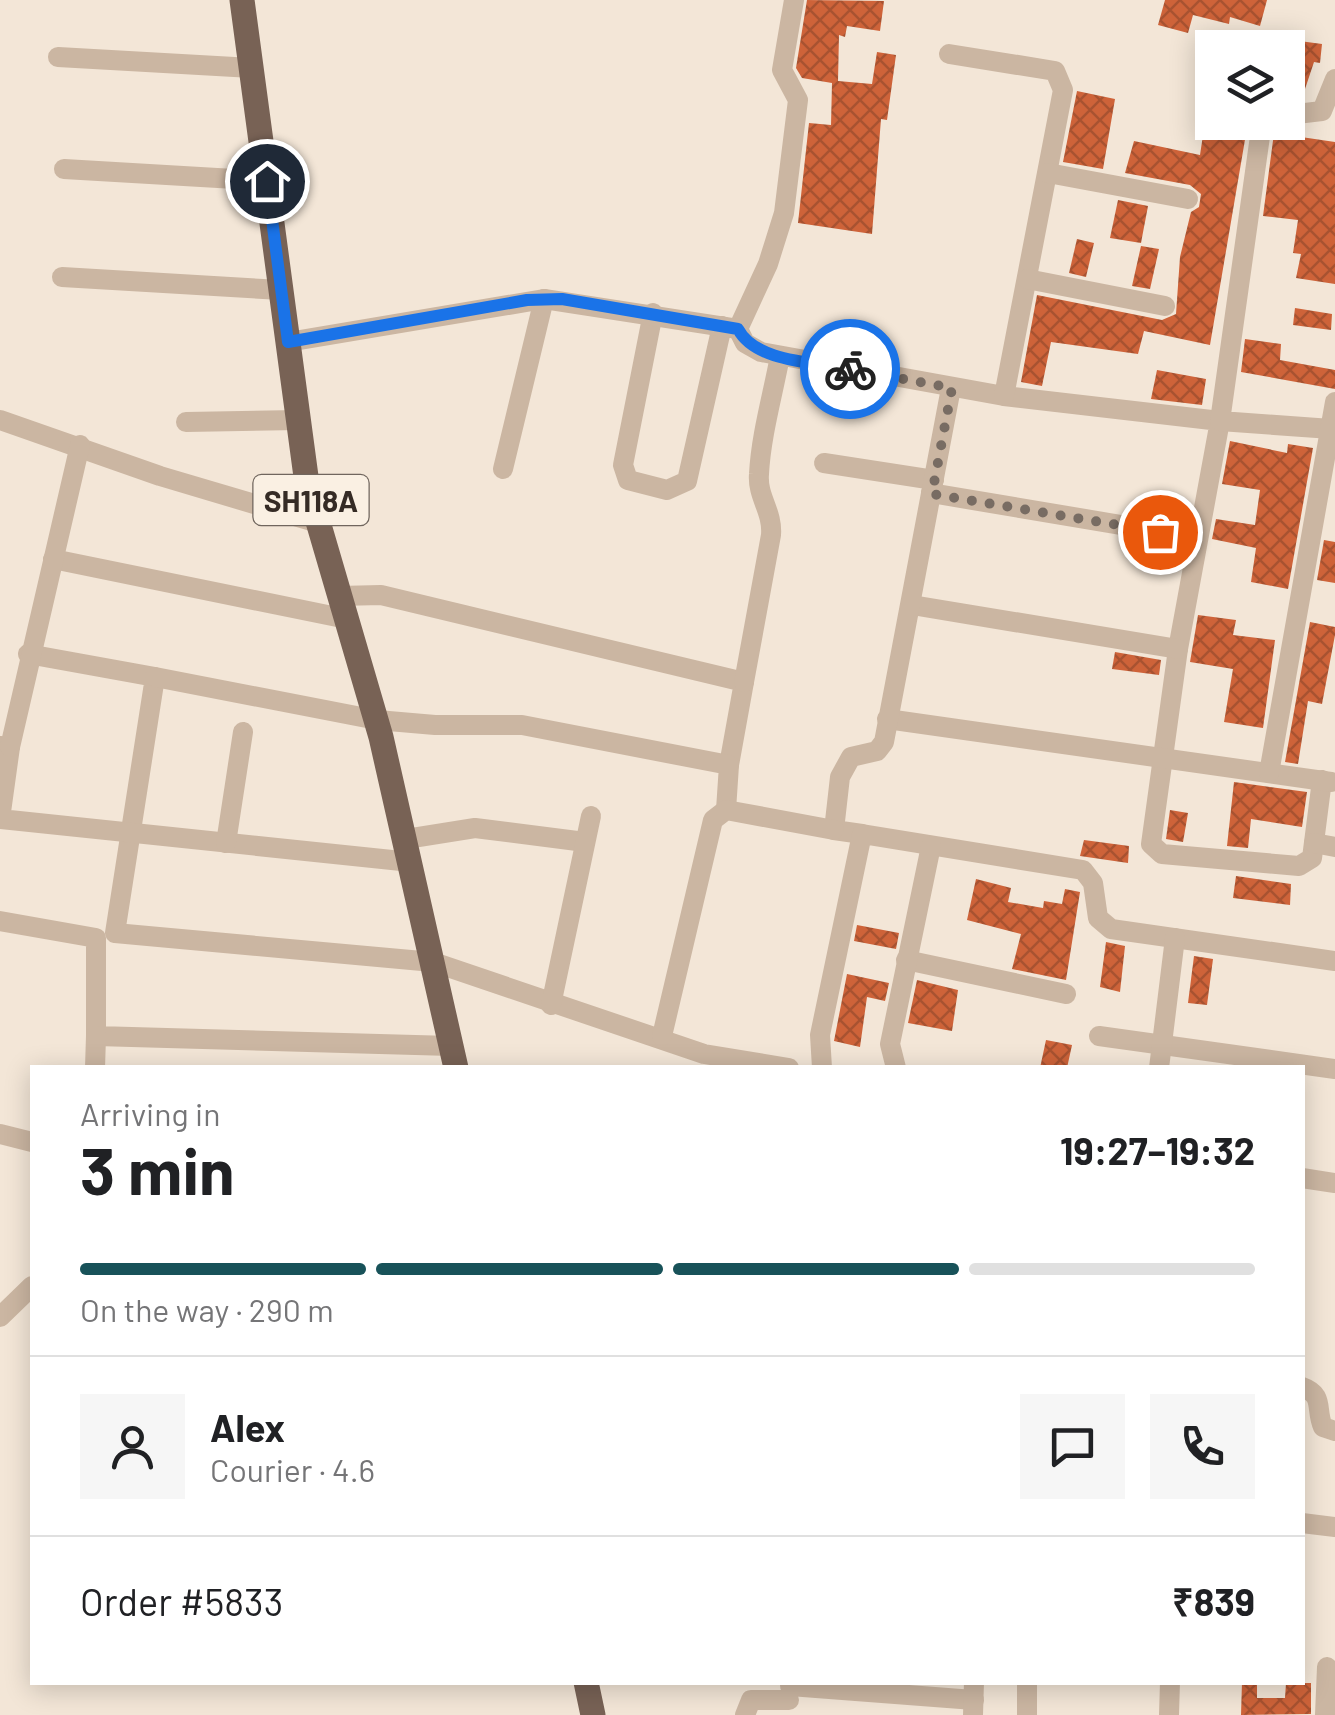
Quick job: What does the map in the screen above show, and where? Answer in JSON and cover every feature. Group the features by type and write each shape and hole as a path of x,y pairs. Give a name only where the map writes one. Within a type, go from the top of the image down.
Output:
{"main road":[{"name":"SH118A","path":"242,0 307,484 376,720 452,1050"},
{"path":"587,1685 592,1715"}],"street":[{"path":"653,313 623,464 628,480 668,490 687,482 730,328 768,264 784,213 798,111 798,100 782,70 794,0"},
{"path":"949,54 1055,71 1063,90 1004,396"},
{"path":"58,57 252,68"},
{"path":"1305,113 1322,111 1335,87"},
{"path":"888,719 1164,759 1328,781 1324,845 1300,866 1154,850 1151,844 1164,759 1178,649 1220,421 1259,140"},
{"path":"64,169 267,181"},
{"path":"1048,173 1188,199"},
{"path":"62,277 281,290"},
{"path":"1027,279 1165,306"},
{"path":"288,342 544,299 730,328 745,343 780,356 952,388 1220,421 1330,429"},
{"path":"503,469 544,299"},
{"path":"662,1036 707,832 726,810 730,765 771,534 772,520 760,496 758,472 780,356"},
{"path":"834,830 844,766 851,757 877,750 884,742 952,388"},
{"path":"1269,772 1335,402"},
{"path":"0,420 160,476 318,522"},
{"path":"186,422 298,420"},
{"path":"80,445 5,747 0,819 226,843 408,850 475,828 585,842"},
{"path":"824,463 1198,538"},
{"path":"52,560 343,607 381,595 744,682"},
{"path":"912,605 1178,649"},
{"path":"28,654 376,720 435,726 522,724 730,765"},
{"path":"95,1065 96,975 128,834 155,677"},
{"path":"226,843 243,732"},
{"path":"726,810 1083,870 1091,875 1094,908 1103,924 1111,929 1335,961"},
{"path":"551,1005 591,816"},
{"path":"822,1065 820,1035 862,834"},
{"path":"895,1065 890,1044 931,846"},
{"path":"0,920 436,975 662,1036 704,1054 771,1065"},
{"path":"1159,1065 1175,938"},
{"path":"906,960 1066,994"},
{"path":"96,1025 452,1050"},
{"path":"1098,1036 1335,1069"},
{"path":"0,1134 30,1142"},
{"path":"1305,1178 1335,1183"},
{"path":"0,1317 30,1288"},
{"path":"1305,1389 1320,1401 1323,1427 1335,1431"},
{"path":"1305,1523 1335,1527"},
{"path":"1324,1715 1327,1667"},
{"path":"1026,1715 1027,1685"},
{"path":"1169,1715 1170,1685"},
{"path":"745,1715 751,1700 790,1696 974,1699"}],"building":[{"path":"807,0 884,1 880,31 847,26 845,37 839,35 838,81 872,84 877,52 896,55 887,120 881,119 872,234 798,223 809,123 831,125 832,83 802,78 796,68"},
{"path":"1165,0 1267,0 1260,26 1230,17 1229,24 1193,15 1188,33 1158,25"},
{"path":"1305,42 1322,44 1320,63 1314,62 1305,89"},
{"path":"1077,91 1115,99 1103,169 1063,162"},
{"path":"1305,138 1335,142 1335,284 1296,278 1301,254 1293,253 1298,220 1263,216 1273,140"},
{"path":"1202,140 1245,140 1210,345 1144,331 1138,354 1051,342 1042,386 1021,382 1037,295 1162,320 1176,314 1180,257 1191,212 1199,207 1201,194 1190,185 1125,173 1134,141 1200,155"},
{"path":"1118,200 1148,206 1141,243 1110,238"},
{"path":"1077,239 1094,243 1086,277 1069,273"},
{"path":"1141,246 1159,249 1150,289 1132,286"},
{"path":"1295,308 1332,314 1331,330 1293,325"},
{"path":"1245,339 1281,344 1280,360 1335,370 1335,389 1241,372"},
{"path":"1157,370 1206,379 1202,405 1151,399"},
{"path":"1230,441 1287,453 1288,444 1313,448 1288,589 1251,582 1256,548 1212,539 1216,519 1255,525 1260,490 1222,484"},
{"path":"1324,540 1335,542 1335,583 1317,580"},
{"path":"1198,615 1236,620 1233,635 1275,640 1263,728 1224,722 1233,669 1190,662"},
{"path":"1310,622 1335,627 1335,635 1322,704 1308,701 1298,764 1285,762"},
{"path":"1115,652 1161,660 1159,675 1112,669"},
{"path":"1234,782 1307,792 1302,827 1251,819 1248,848 1227,846"},
{"path":"1170,810 1188,813 1183,842 1166,839"},
{"path":"1084,840 1129,846 1128,863 1080,856"},
{"path":"1236,876 1291,884 1290,905 1233,898"},
{"path":"976,879 1011,888 1008,902 1043,908 1044,901 1062,904 1065,889 1080,892 1066,980 1012,969 1021,934 967,920"},
{"path":"857,925 899,933 896,949 854,941"},
{"path":"1106,942 1125,946 1120,992 1100,987"},
{"path":"1194,956 1213,959 1207,1005 1188,1003"},
{"path":"847,974 889,983 885,1001 867,997 860,1047 834,1041"},
{"path":"917,980 958,990 952,1031 908,1023"},
{"path":"1046,1040 1072,1045 1068,1065 1041,1065"},
{"path":"1311,1683 1311,1714 1241,1715 1242,1685 1257,1685 1257,1698 1285,1698 1286,1685"}],"way so far":[{"path":"850,369 952,388 932,494 1160,532"}],"route":[{"path":"267,181 288,342 527,300 562,299 738,329 745,343 760,352 850,369"}]}
